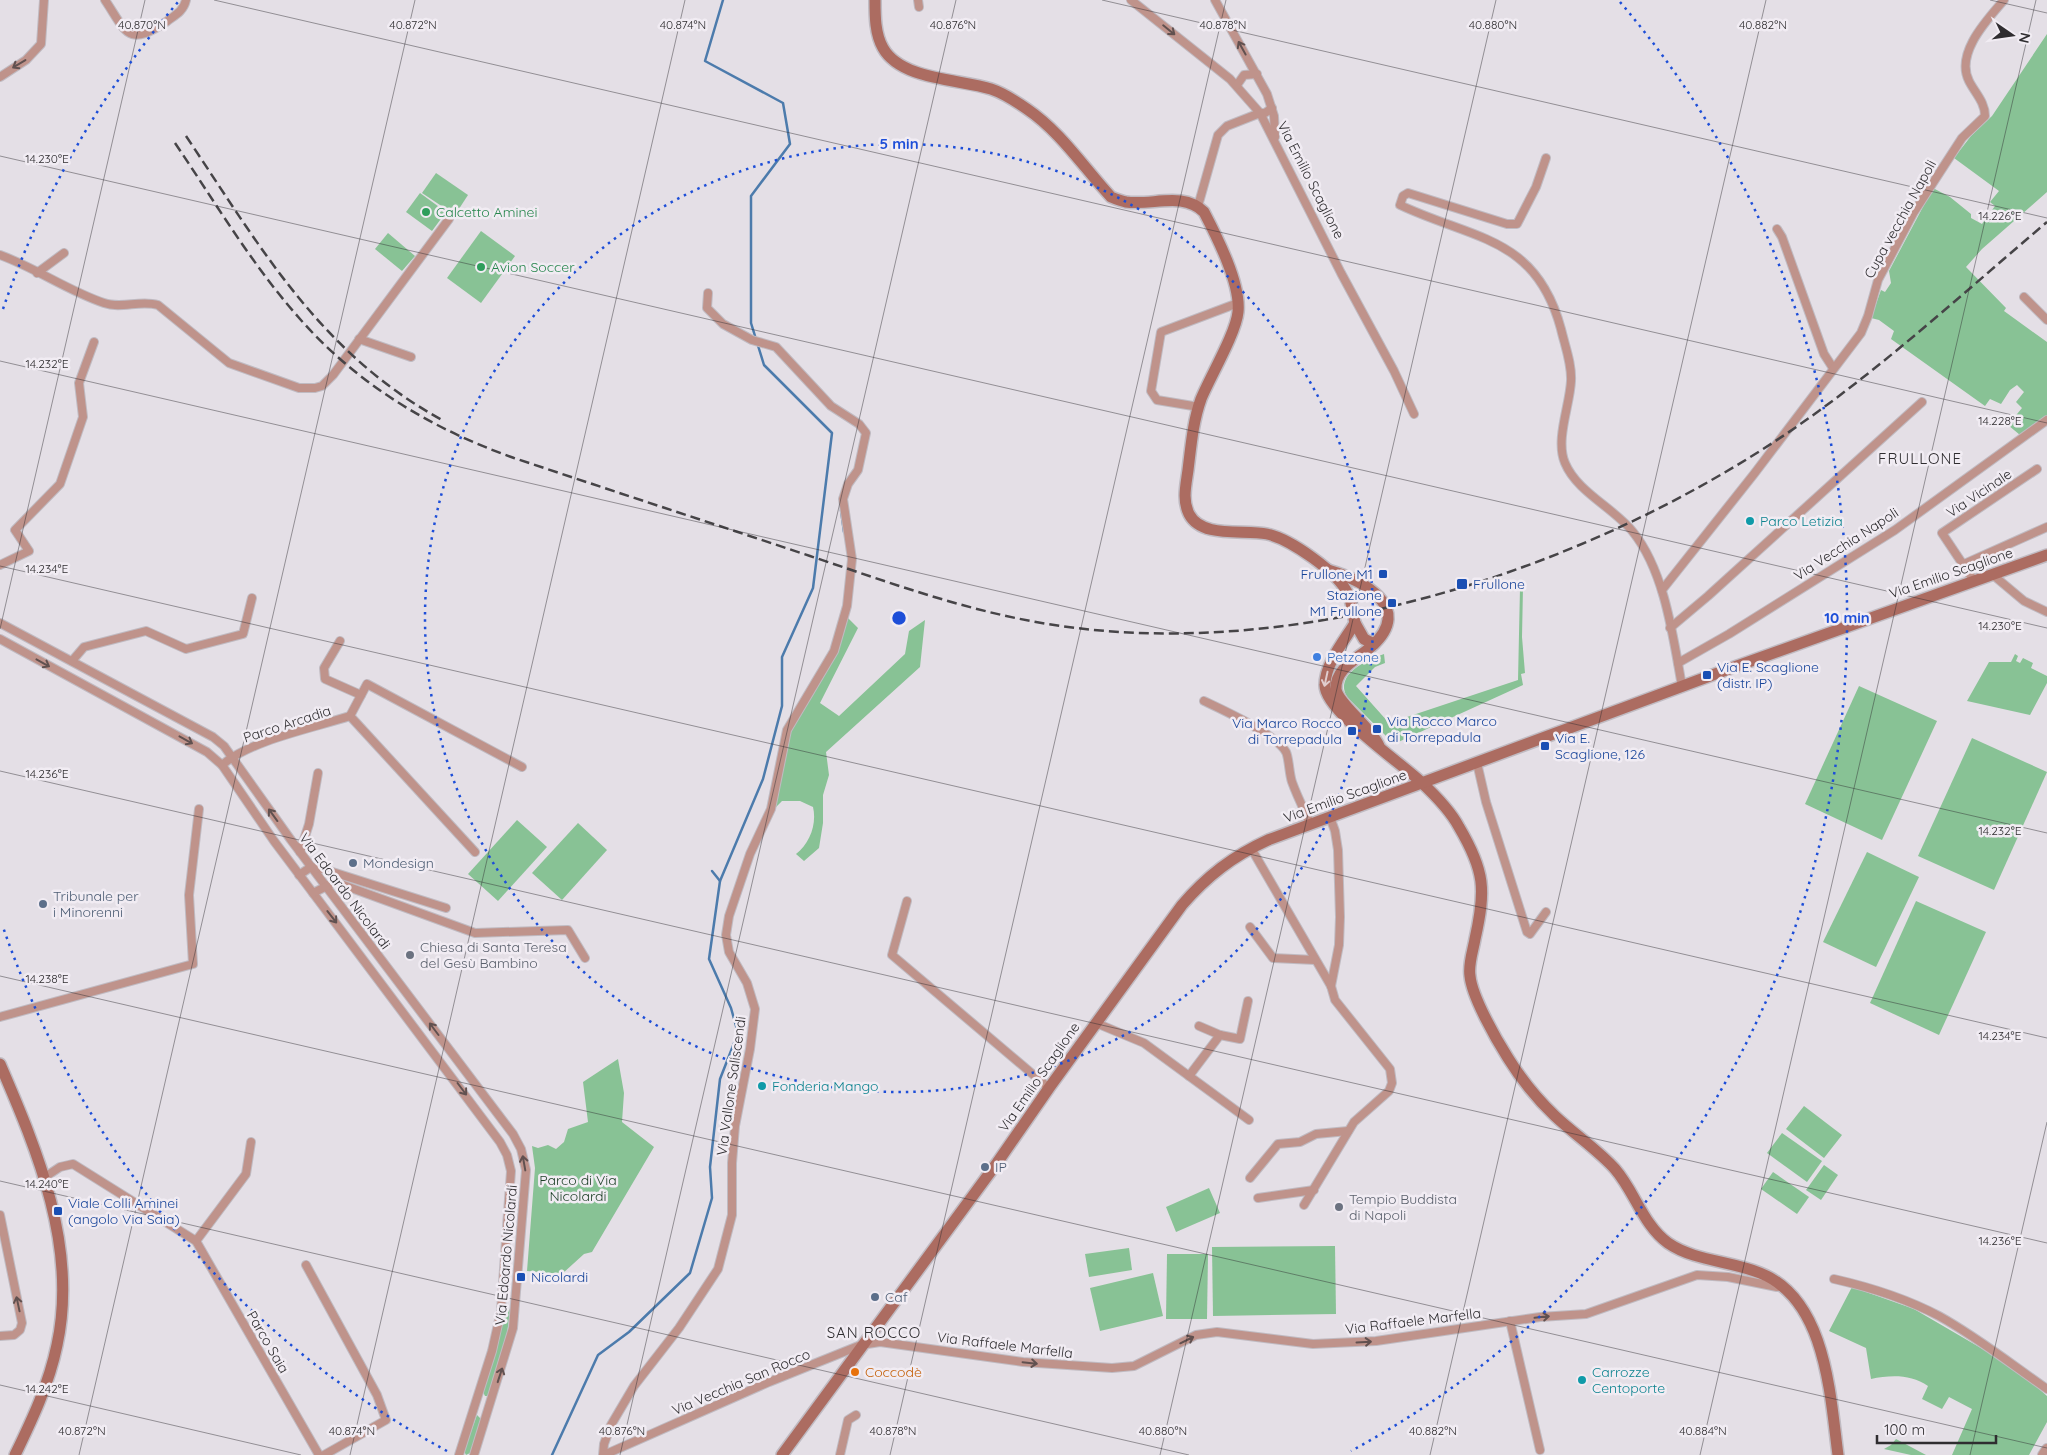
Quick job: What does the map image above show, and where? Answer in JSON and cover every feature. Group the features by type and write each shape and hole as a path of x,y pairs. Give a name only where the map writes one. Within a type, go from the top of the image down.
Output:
{"main road":[{"path":"875,0 876,25 883,48 897,64 919,73 992,90 1026,108 1046,123 1111,197 1126,202 1177,200 1198,206 1208,220 1223,255 1234,283 1238,303 1235,322 1199,407 1193,432 1184,499 1190,516 1201,526 1217,531 1247,531 1269,534 1309,556 1326,569 1348,594 1355,623 1364,639 1374,644"},
{"name":"Via Emilio Scaglione","path":"782,1455 861,1345 997,1163 1182,905 1200,884 1219,867 1251,848 1311,824 1682,686 2047,555"},
{"path":"1326,569 1342,574 1366,586 1383,600 1387,621 1374,644 1340,674 1336,686 1338,696 1372,732 1379,746"},
{"path":"1355,623 1326,674 1324,689 1336,708 1368,740 1379,746 1422,783 1458,824 1479,864 1482,906 1470,974 1486,1018 1509,1059 1533,1092 1554,1115 1615,1169 1655,1232 1670,1244 1692,1254 1759,1272 1789,1290 1810,1319 1818,1342 1838,1455"},
{"path":"0,1064 45,1177 60,1244 63,1279 62,1314 52,1366 34,1415 15,1455"}],"street":[{"path":"0,76 26,60 41,44 44,0"},
{"path":"105,0 124,30 140,36 149,33 182,11 186,0"},
{"name":"Via Emilio Scaglione","path":"1131,0 1237,85 1260,113 1414,414"},
{"path":"1215,0 1257,74 1272,108 1275,142"},
{"name":"Cupa vecchia Napoli","path":"1662,590 1758,470 1860,333 1868,316 1878,280 1930,185 1962,138 1985,116 1985,108 1968,80 1966,70 1968,57 1972,42 2004,0"},
{"path":"1237,85 1244,75 1257,74"},
{"path":"1198,206 1218,136 1227,126 1260,113 1266,113 1272,108"},
{"path":"1546,158 1536,187 1517,224 1507,224 1408,193 1403,196 1400,205 1511,250 1520,257 1541,281 1558,319 1570,370 1570,389 1562,455 1565,464 1581,485 1617,514 1634,533 1646,553 1662,590 1682,686"},
{"path":"0,255 109,305 149,303 158,305 229,363 299,388 315,388 326,382 449,219"},
{"path":"1777,229 1782,237 1824,354 1833,368"},
{"path":"37,273 64,253"},
{"name":"Via Vallone Saliscendi","path":"604,1455 604,1444 611,1425 634,1386 680,1328 718,1268 732,1215 732,1163 735,1126 750,1049 755,1009 747,984 729,952 726,936 729,916 750,854 771,809 787,730 834,651 847,606 852,559 843,499 848,484 858,470 866,434 859,424 831,406 776,347 752,340 723,324 707,308 708,293"},
{"path":"2024,297 2047,320"},
{"path":"1199,407 1156,400 1151,391 1161,332 1238,303"},
{"path":"359,339 411,356"},
{"path":"0,565 29,551 15,530 60,484 83,417 79,383 94,342"},
{"path":"1670,628 1702,602 1922,402"},
{"name":"Via Vecchia Napoli","path":"1678,663 1735,631 1895,530 2047,420"},
{"name":"Via Vicinale","path":"1974,581 1942,533 2037,469"},
{"path":"1962,565 2047,527"},
{"path":"1993,574 2024,601 2047,612"},
{"path":"72,662 84,648 146,631 186,649 243,634 252,598"},
{"name":"Via Edoardo Nicolardi","path":"0,622 213,737 224,746 311,867 513,1134 521,1150 526,1170 517,1298 506,1356 474,1455"},
{"name":"Via Edoardo Nicolardi","path":"0,639 207,752 222,765 299,875 508,1155 511,1171 499,1325 460,1455"},
{"path":"340,641 324,668 325,679 361,695"},
{"path":"475,852 350,716 367,684 522,767"},
{"path":"1204,701 1245,721 1280,745 1287,753 1287,766 1292,782 1311,824"},
{"name":"Parco Arcadia","path":"222,765 232,756 264,743 350,716"},
{"path":"1477,763 1486,802 1527,932 1530,934 1546,912"},
{"path":"300,852 309,824 318,773"},
{"path":"0,1017 193,964 189,895 199,809"},
{"path":"1330,817 1335,831 1338,850 1340,917 1339,945 1331,986"},
{"path":"1251,848 1331,986 1335,1000 1378,1052 1390,1069 1392,1077 1388,1091 1354,1122 1304,1205"},
{"path":"299,875 311,867 446,908"},
{"path":"313,894 325,885 335,882 475,933 568,930 586,958"},
{"path":"908,901 892,955 1049,1088"},
{"path":"1250,927 1273,958 1315,960"},
{"path":"1199,1026 1220,1035 1240,1039 1248,1001"},
{"path":"1096,1023 1144,1043 1248,1120"},
{"path":"1189,1076 1220,1035"},
{"path":"1250,1178 1278,1144 1300,1142 1316,1134 1348,1131"},
{"path":"196,1241 246,1174 251,1142"},
{"name":"Parco Saia","path":"45,1177 60,1167 73,1164 196,1241 319,1455"},
{"path":"1258,1198 1314,1190"},
{"path":"0,1215 22,1323 20,1330 14,1335 0,1336"},
{"path":"507,1238 521,1239"},
{"path":"306,1265 376,1395 386,1420 324,1455"},
{"name":"Via Raffaele Marfella","path":"861,1345 885,1341 1023,1362 1112,1368 1134,1366 1196,1335 1217,1332 1313,1344 1376,1341 1510,1321 1586,1314 1697,1275 1762,1282 1789,1290"},
{"path":"1834,1279 1888,1295 1937,1315 1998,1353 2047,1389"},
{"path":"503,1286 507,1283 518,1286"},
{"path":"502,1300 511,1302 517,1298"},
{"path":"1510,1321 1540,1450"},
{"name":"Via Vecchia San Rocco","path":"604,1455 769,1382 861,1345"},
{"path":"476,1403 490,1407"},
{"path":"840,1455 848,1420 856,1415"},
{"path":"2043,1455 2047,1449"}],"green space":[{"path":"2047,34 2047,192 1982,249 1966,267 2006,308 2004,311 2047,342 2047,417 2020,435 2008,425 2022,408 2016,402 2024,392 2017,385 2010,390 2001,404 1990,399 1985,406 1891,339 1894,331 1879,320 1871,318 1881,290 1885,292 1891,283 1889,271 1933,188 1950,197 1971,214 1971,218 1982,224 1995,206 1990,202 1999,191 1954,158 1971,136 1992,116"},
{"path":"436,173 468,195 455,215 422,193"},
{"name":"Calcetto Aminei","path":"420,193 446,212 432,231 406,212"},
{"name":"Avion Soccer","path":"481,231 515,256 481,303 447,278"},
{"path":"388,233 415,256 402,271 375,249"},
{"path":"1523,587 1522,637 1525,673 1521,674 1523,685 1394,744 1347,697 1344,689 1345,681 1354,669 1384,654 1385,663 1375,667 1356,686 1389,723 1518,680 1520,588"},
{"path":"847,617 858,628 820,703 839,716 905,654 909,631 925,620 920,667 826,752 829,775 823,795 823,823 819,848 804,861 796,854 809,839 814,820 813,807 800,801 782,801 773,810 789,735 836,653"},
{"path":"2015,654 2018,656 2016,661 2020,663 2023,658 2033,663 2031,668 2047,676 2047,683 2030,715 1967,701 1989,662 2011,662"},
{"path":"1859,686 1937,721 1882,840 1805,804"},
{"path":"1972,738 2047,772 1994,890 1918,856"},
{"path":"517,820 547,847 498,901 468,874"},
{"path":"578,823 607,850 562,900 532,873"},
{"path":"1867,852 1919,877 1876,967 1823,942"},
{"path":"1916,901 1986,932 1939,1035 1870,1003"},
{"name":"Parco di Via Nicolardi","path":"618,1059 624,1093 622,1122 654,1147 592,1252 584,1254 562,1274 527,1271 535,1168 532,1146 538,1148 548,1145 556,1149 564,1142 568,1129 588,1122 583,1082"},
{"path":"1804,1106 1842,1135 1824,1158 1786,1129"},
{"path":"1782,1133 1822,1161 1807,1182 1767,1153"},
{"path":"1824,1165 1838,1175 1821,1200 1806,1190"},
{"path":"1773,1172 1809,1197 1797,1214 1761,1189"},
{"path":"1209,1188 1220,1213 1176,1232 1166,1207"},
{"path":"1335,1246 1336,1314 1213,1316 1212,1247"},
{"path":"1129,1248 1132,1270 1089,1277 1085,1254"},
{"path":"1167,1254 1208,1254 1207,1319 1166,1319"},
{"path":"1153,1273 1163,1316 1100,1331 1090,1288"},
{"path":"1852,1287 1914,1309 1986,1351 2029,1380 2047,1396 2047,1422 2029,1455 1952,1455 1972,1409 1949,1397 1942,1409 1922,1399 1928,1386 1915,1379 1893,1376 1871,1379 1866,1348 1829,1331"},
{"path":"508,1306 510,1311 506,1341 489,1396 485,1396 483,1392 497,1347 504,1309"},
{"path":"477,1415 481,1419 470,1453 466,1455 464,1451"},
{"path":"1896,1439 1926,1455 1911,1455 1884,1449"}],"waterway":[{"path":"552,1455 598,1355 629,1332 690,1273 712,1198 710,1167 720,1079 738,1033 731,1008 709,959 720,881 763,779 782,706 782,657 813,588 832,433 764,365 751,323 751,196 790,144 783,103 705,61 723,0"},
{"path":"841,510 844,532"},
{"path":"712,871 720,881"}],"railway":[{"path":"186,136 268,257 296,295 327,330 361,363 399,393 442,420"},
{"path":"175,143 234,233 300,319 322,343 346,364 398,402 426,419 514,458 950,602 1036,622 1132,633 1230,631 1329,619 1427,597 1523,567 1616,529 1704,484 1786,434 1820,410 1920,331 2047,222"}],"place":[{"name":"Calcetto Aminei","path":"426,212"},
{"name":"Avion Soccer","path":"481,267"},
{"name":"Parco Letizia","path":"1750,521"},
{"name":"Frullone M1","path":"1383,574"},
{"name":"Frullone","path":"1462,584"},
{"name":"Stazione M1 Frullone","path":"1392,603"},
{"name":"Petzone","path":"1317,657"},
{"name":"Via E. Scaglione (distr. IP)","path":"1707,675"},
{"name":"Via Rocco Marco di Torrepadula","path":"1377,729"},
{"name":"Via Marco Rocco di Torrepadula","path":"1352,731"},
{"name":"Via E. Scaglione, 126","path":"1545,746"},
{"name":"Mondesign","path":"353,863"},
{"name":"Tribunale per i Minorenni","path":"43,904"},
{"name":"Chiesa di Santa Teresa del Gesù Bambino","path":"410,955"},
{"name":"Fonderia Mango","path":"762,1086"},
{"name":"IP","path":"985,1167"},
{"name":"Tempio Buddista di Napoli","path":"1339,1207"},
{"name":"Viale Colli Aminei (angolo Via Saia)","path":"58,1211"},
{"name":"Nicolardi","path":"521,1277"},
{"name":"Caf","path":"875,1297"},
{"name":"Coccodè","path":"855,1372"},
{"name":"Carrozze Centoporte","path":"1582,1380"}],"district":[{"name":"FRULLONE","path":"1920,458"},
{"name":"SAN ROCCO","path":"874,1332"}]}
